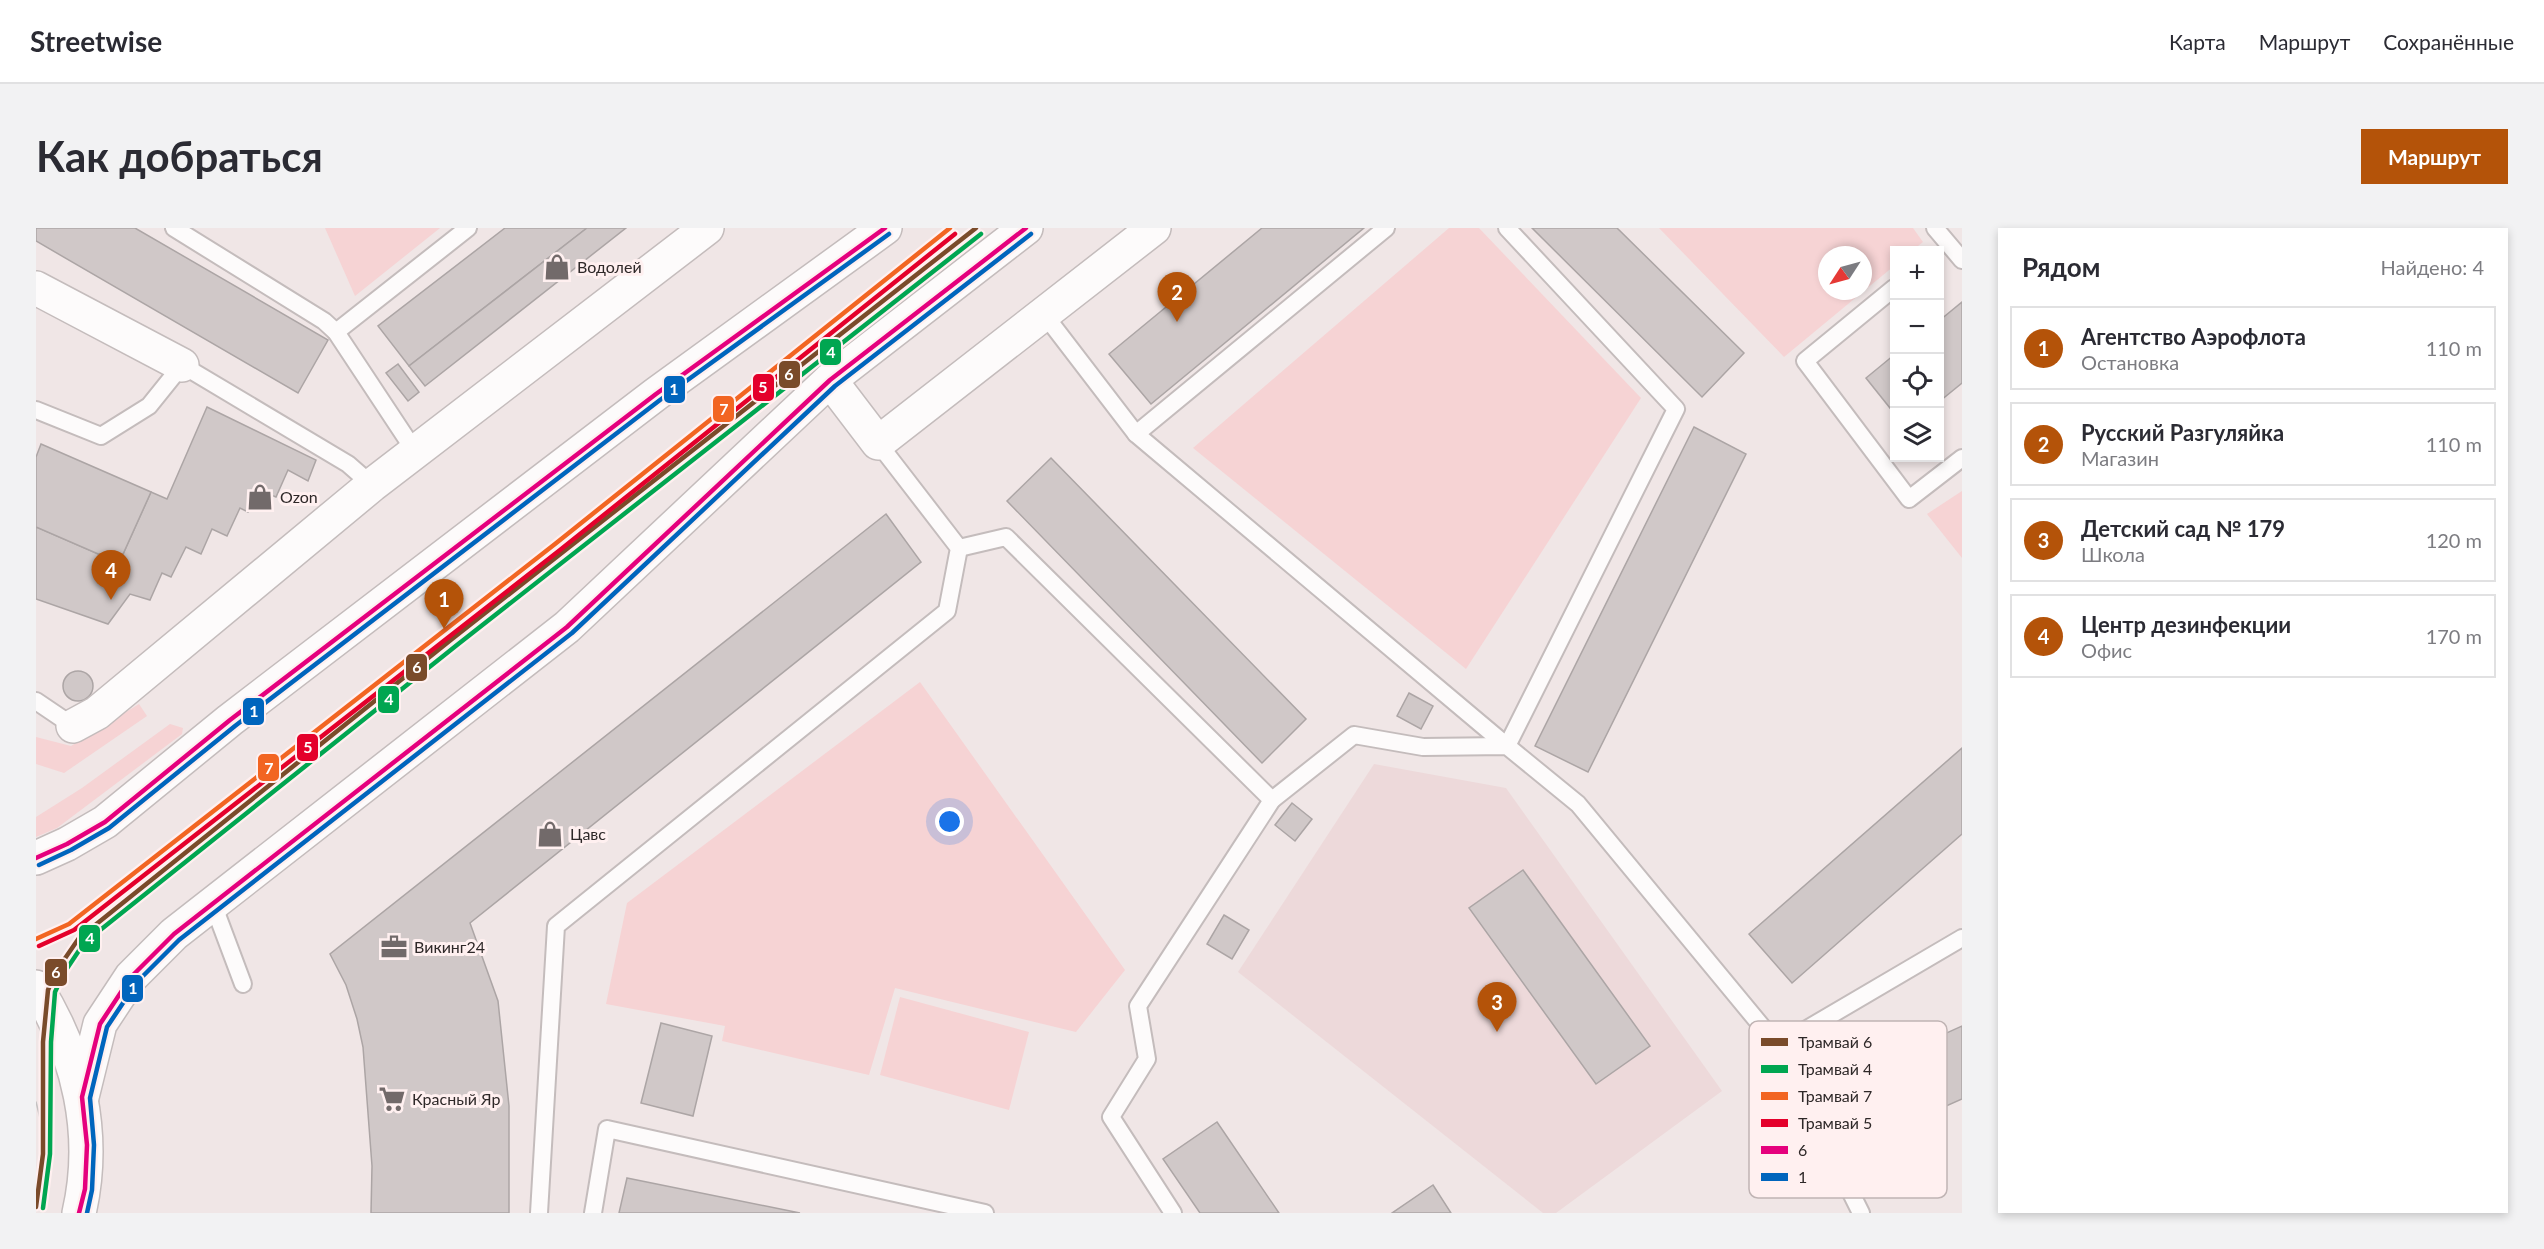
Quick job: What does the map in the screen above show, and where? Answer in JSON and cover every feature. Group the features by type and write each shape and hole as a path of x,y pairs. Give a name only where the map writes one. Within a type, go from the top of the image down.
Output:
{"main road":[{"path":"73,726 97,713 372,485 707,228"},
{"path":"36,858 67,844 105,822 231,720 656,394 885,228"},
{"path":"82,1097 100,1024 131,977 174,934 567,627 830,380 1026,228"},
{"path":"830,380 878,443 1154,228"},
{"path":"36,288 182,365"},
{"path":"36,987 69,1052 82,1097 87,1145 85,1189 79,1213"}],"lane":[{"path":"174,228 324,321 336,332 416,453"},
{"path":"336,332 468,228"},
{"path":"1137,434 1386,228"},
{"path":"1507,228 1676,410 1508,746"},
{"path":"1935,228 1943,246"},
{"path":"1944,248 1962,260"},
{"path":"1890,291 1805,361 1909,499 1962,458"},
{"path":"1044,314 1137,434 1578,804 1757,1021"},
{"path":"36,410 101,436 149,406 182,365 348,464 372,485"},
{"path":"539,1213 556,926 947,611 959,548 878,443"},
{"path":"959,548 1005,537 1272,800"},
{"path":"36,701 73,726"},
{"path":"1173,1213 1111,1117 1147,1059 1138,1006 1272,800 1354,735 1423,747 1508,746"},
{"path":"213,904 243,984"},
{"path":"1821,1021 1962,938"},
{"path":"593,1213 608,1129 985,1213"},
{"path":"1854,1198 1861,1213"}],"shaded area":[{"path":"325,228 440,228 355,296"},
{"path":"1449,228 1479,228 1641,398 1466,669 1193,448"},
{"path":"1659,228 1913,228 1923,242 1918,246 1890,246 1890,269 1872,284 1872,246 1818,246 1818,300 1853,300 1784,357"},
{"path":"1962,491 1962,558 1927,514"},
{"path":"920,682 1125,970 1076,1032 895,988 869,1075 722,1041 725,1026 606,1004 627,903"},
{"path":"139,704 147,716 64,773 36,764 36,737 71,746"},
{"path":"170,724 183,728 182,734 57,828 36,837 36,817 82,788"},
{"path":"1374,764 1506,788 1722,1091 1556,1213 1543,1213 1238,972"},
{"path":"900,997 1029,1032 1009,1110 880,1075"}],"building":[{"path":"36,228 135,228 328,340 298,393 36,241"},
{"path":"505,228 587,228 409,366 378,326"},
{"path":"587,228 626,228 425,386 409,366"},
{"path":"1262,228 1364,228 1151,404 1109,354"},
{"path":"1532,228 1617,228 1744,353 1702,397"},
{"path":"1962,302 1962,383 1944,398 1944,354 1944,317"},
{"path":"1890,358 1890,408 1866,378"},
{"path":"398,364 419,392 408,401 386,373"},
{"path":"207,407 316,460 308,481 288,470 276,497 261,491 248,512 240,508 227,536 212,529 201,554 186,547 171,577 162,573 150,600 130,594 108,624 36,599 36,527 119,563 151,492 167,499"},
{"path":"1694,427 1746,454 1588,772 1535,746"},
{"path":"41,444 151,492 119,563 36,527 36,457"},
{"path":"1051,458 1306,719 1262,763 1007,501"},
{"path":"886,514 921,562 470,923 498,1001 509,1106 509,1213 371,1213 372,1166 363,1047 346,985 330,954"},
{"path":"78,671 89,675 93,686 89,697 78,701 67,697 63,686 67,675"},
{"path":"1409,693 1433,706 1421,729 1397,716"},
{"path":"1962,748 1962,834 1792,983 1749,934"},
{"path":"1292,803 1312,819 1295,841 1275,825"},
{"path":"1523,870 1650,1046 1596,1084 1469,908"},
{"path":"1224,915 1249,930 1232,959 1207,944"},
{"path":"661,1023 712,1036 693,1116 641,1103"},
{"path":"1962,1026 1962,1099 1947,1106 1947,1033"},
{"path":"1217,1122 1279,1213 1200,1213 1163,1159"},
{"path":"627,1178 800,1213 619,1213"},
{"path":"1433,1185 1451,1213 1392,1213"}],"tram line":[{"name":"7","path":"36,939 69,924 555,544 950,228"},
{"name":"6","path":"36,1207 43,1154 43,1042 48,990 57,970 79,938 452,639 976,228"},
{"name":"5","path":"39,946 74,930 560,550 955,234"},
{"name":"4","path":"43,1208 50,1154 51,1042 55,992 64,973 84,943 457,645 981,234"},
{"path":"36,1102 40,1118"}],"transit line":[{"name":"6","path":"36,858 67,844 105,822 230,720 656,394 885,228"},
{"name":"6","path":"79,1213 85,1189 87,1145 82,1097 100,1024 131,977 174,934 567,627 830,380 1026,228"},
{"name":"1","path":"39,865 109,828 235,726 660,400 889,234"},
{"name":"1","path":"87,1213 92,1190 94,1145 90,1098 107,1027 137,982 179,940 572,633 835,386 1031,234"}],"place":[{"name":"Водолей","path":"557,267"},
{"name":"Русский Разгуляйка","path":"1177,322"},
{"name":"Ozon","path":"260,497"},
{"name":"Центр дезинфекции","path":"111,600"},
{"name":"Агентство Аэрофлота","path":"444,629"},
{"name":"Цавс","path":"550,834"},
{"name":"Викинг24","path":"394,947"},
{"name":"Детский сад № 179","path":"1497,1032"},
{"name":"Красный Яр","path":"392,1099"}]}
